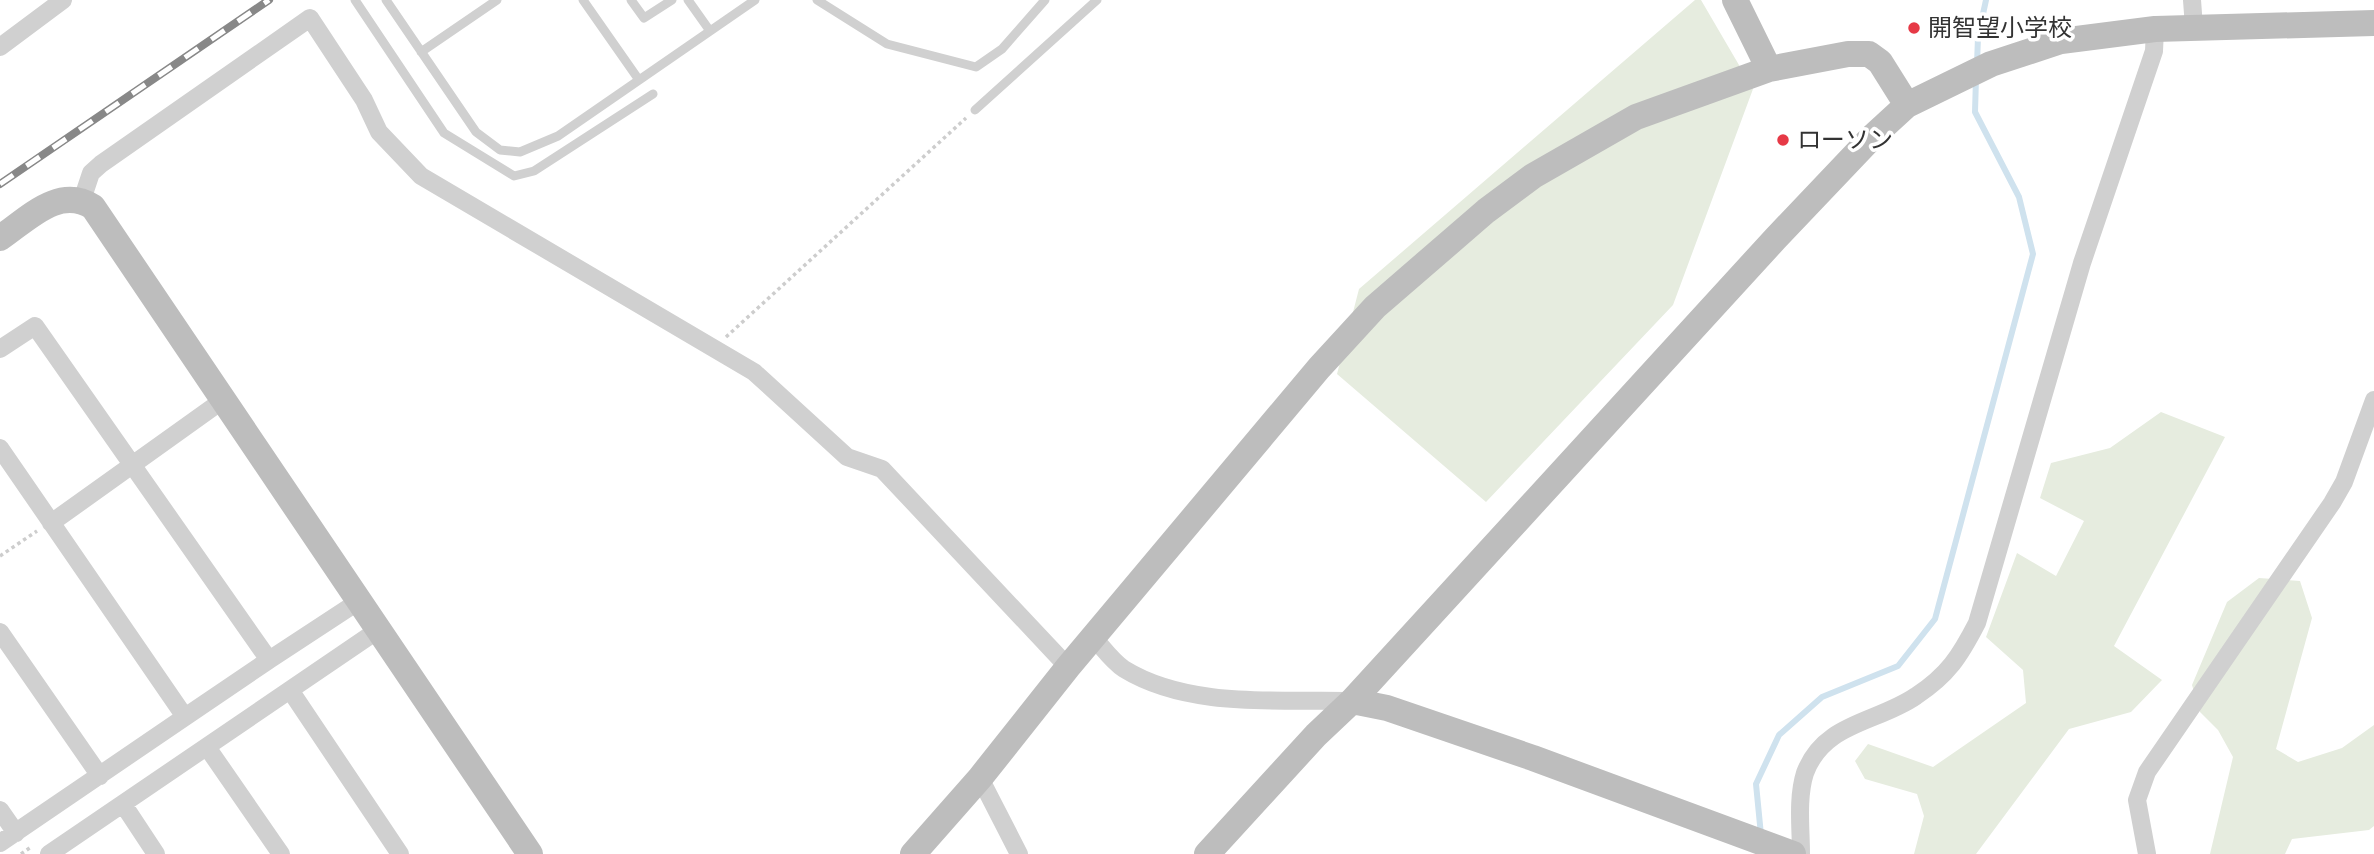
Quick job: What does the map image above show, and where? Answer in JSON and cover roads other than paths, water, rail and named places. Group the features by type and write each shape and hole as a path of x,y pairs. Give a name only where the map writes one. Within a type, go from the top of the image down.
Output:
{"street":[{"path":"0,47 63,0"},
{"path":"1735,0 1769,69"},
{"path":"2192,0 2194,27"},
{"path":"82,200 91,173 101,164 310,18 364,100 379,132 421,176 754,372 847,457 882,470 1068,667"},
{"path":"1207,854 1316,735 1352,701 1775,239 1871,138 1908,105 1971,73 2028,50 2061,41 2155,29 2374,23"},
{"path":"1094,638 1123,668 1173,690 1211,696 1352,701 1387,708 1790,852 1805,774 1822,744 1848,725 1913,698 1937,681 1958,661 1977,623 2082,263 2154,51 2155,29"},
{"path":"912,854 980,778 1068,667 1319,368 1375,307 1444,245 1533,176 1636,117 1769,69 1848,54 1869,54 1880,62 1908,105"},
{"path":"0,238 56,200 82,200 93,207 359,601 520,851"},
{"path":"0,349 35,326 269,660"},
{"path":"51,523 223,400"},
{"path":"2147,854 2137,800 2147,772 2332,503 2344,482 2374,400"},
{"path":"0,448 185,717"},
{"path":"0,843 359,601"},
{"path":"49,854 378,630"},
{"path":"0,632 100,776"},
{"path":"290,690 400,854"},
{"path":"207,747 281,854"},
{"path":"980,778 1019,854"},
{"path":"123,804 156,854"},
{"path":"0,810 16,832"}],"lane":[{"path":"355,0 444,133 514,176 534,171 653,94"},
{"path":"386,0 476,132 500,150 520,152 538,146 755,0"},
{"path":"421,51 497,0"},
{"path":"631,0 644,18 671,0"},
{"path":"688,0 710,31"},
{"path":"817,0 887,44 976,67 1002,49 1045,0"},
{"path":"975,110 1097,0"},
{"path":"588,2 639,80"}],"waterway":[{"path":"1977,64 1978,37 1986,0"},
{"path":"1761,835 1756,784 1779,735 1822,697 1898,666 1935,619 2033,254 2019,197 1975,112 1976,78"}],"railway":[{"path":"0,184 269,0"}],"place":[{"name":"開智望小学校","path":"1914,28"},
{"name":"ローソン","path":"1783,140"}]}
